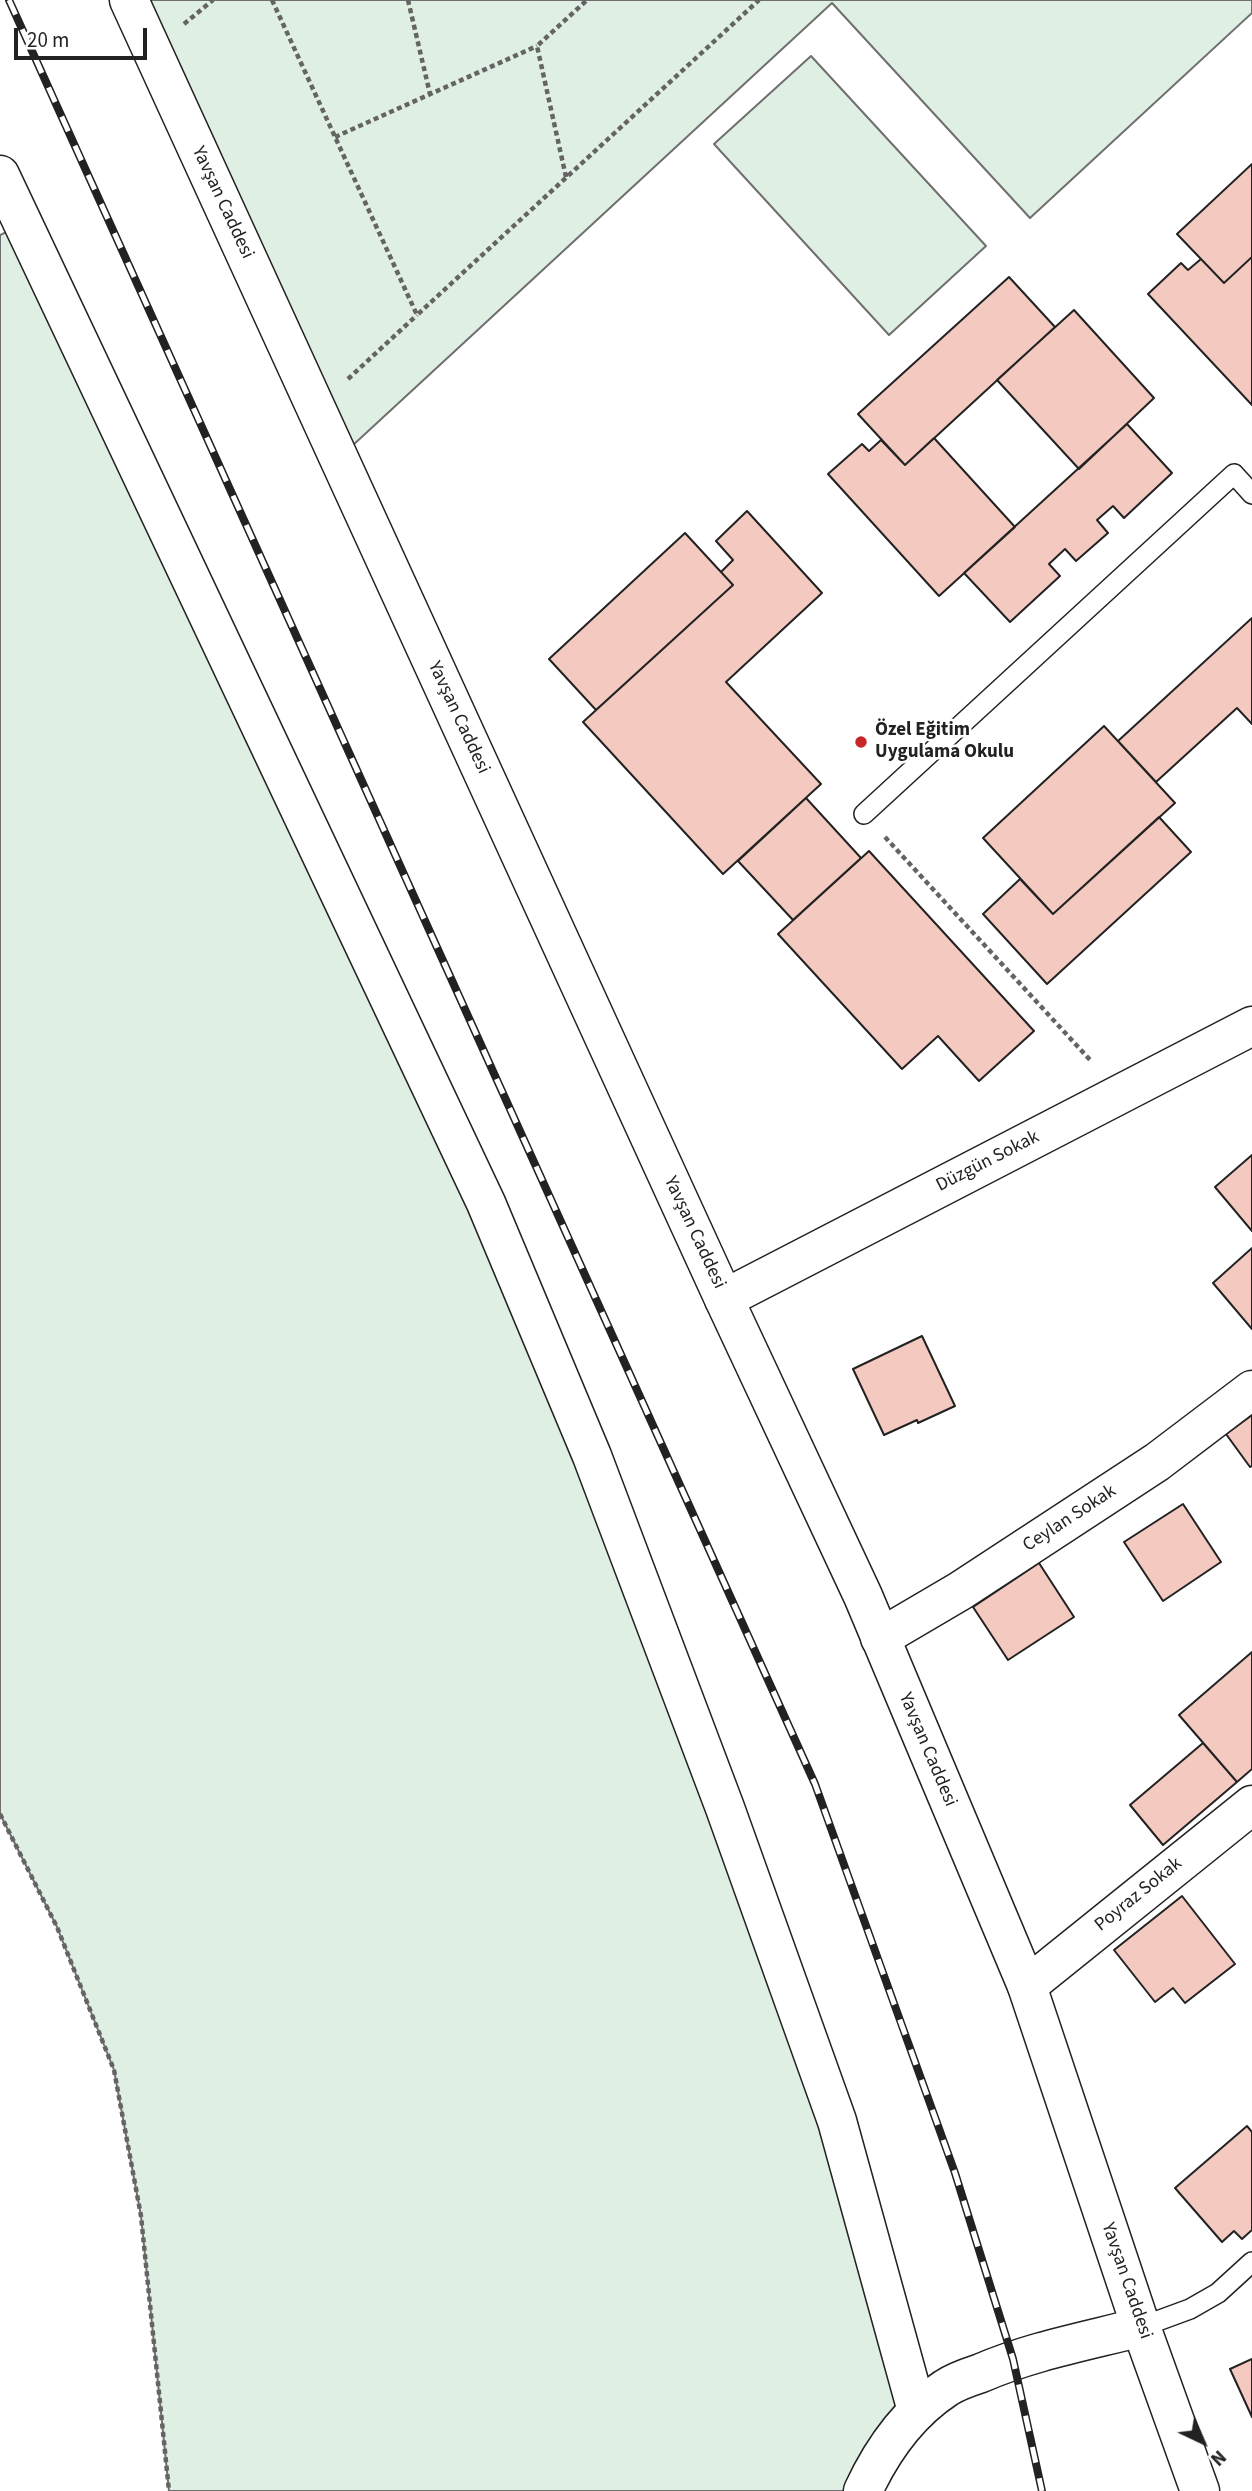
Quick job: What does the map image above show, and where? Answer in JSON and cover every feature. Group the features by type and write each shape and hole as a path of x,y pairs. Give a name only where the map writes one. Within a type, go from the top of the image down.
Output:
{"street":[{"name":"Yavşan Caddesi","path":"129,0 863,1596 1027,1986 1141,2327 1200,2491"},
{"path":"0,175 485,1203 592,1455 725,1808 837,2121 917,2411"},
{"name":"Düzgün Sokak","path":"724,1298 1252,1026"},
{"name":"Ceylan Sokak","path":"880,1638 960,1591 1123,1484 1252,1390"},
{"name":"Poyraz Sokak","path":"1027,1986 1252,1805"},
{"path":"863,2491 877,2461 917,2411 948,2386 1013,2359 1141,2327"}],"lane":[{"path":"864,814 1234,474 1252,494"},
{"path":"1141,2327 1190,2309 1218,2293 1252,2262"}],"path":[{"path":"272,0 417,315"},
{"path":"408,0 430,94"},
{"path":"335,137 537,47 587,0"},
{"path":"316,409 759,0"},
{"path":"537,47 566,177"},
{"path":"864,814 1121,1094"},
{"path":"0,1814 57,1927 114,2070 141,2216 169,2491"}],"green space":[{"path":"129,0 1252,0 1252,13 1030,218 832,3 339,458"},
{"path":"811,56 986,246 889,335 714,144"},
{"path":"23,224 592,1456 917,2411 863,2491 169,2491 141,2216 114,2070 57,1927 0,1814 0,235"}],"building":[{"path":"1252,164 1252,257 1224,283 1177,234"},
{"path":"1252,257 1252,405 1148,294 1181,263 1188,270 1201,259 1224,283"},
{"path":"1009,277 1055,327 905,465 858,414"},
{"path":"1074,310 1154,398 1079,469 997,380"},
{"path":"1127,424 1172,473 1124,518 1113,506 1097,520 1108,533 1076,561 1065,549 1049,564 1060,576 1010,622 964,573"},
{"path":"934,438 1015,527 939,596 828,474 862,444 869,451 881,440 905,465"},
{"path":"747,511 822,593 726,682 821,784 723,874 583,722 733,585 721,572 733,560 716,541"},
{"path":"685,533 733,585 596,710 549,659"},
{"path":"1252,618 1252,724 1237,708 1156,782 1118,741"},
{"path":"1104,726 1175,803 1053,914 983,838"},
{"path":"806,798 861,858 793,920 738,861"},
{"path":"1159,817 1191,852 1047,984 983,914 1020,879 1053,914"},
{"path":"869,851 1034,1031 979,1081 938,1036 902,1069 778,934"},
{"path":"1252,1155 1252,1231 1215,1187"},
{"path":"1252,1248 1252,1329 1213,1283"},
{"path":"922,1336 955,1406 884,1435 853,1369"},
{"path":"1252,1415 1252,1466 1250,1467 1226,1434"},
{"path":"1183,1504 1221,1562 1163,1601 1124,1542"},
{"path":"1039,1563 1074,1617 1008,1660 973,1607"},
{"path":"1252,1652 1252,1769 1237,1782 1179,1715"},
{"path":"1203,1743 1237,1782 1163,1845 1130,1805"},
{"path":"1182,1896 1235,1964 1185,2003 1173,1988 1155,2002 1114,1950"},
{"path":"1247,2126 1252,2132 1252,2230 1242,2239 1234,2231 1222,2242 1175,2188"},
{"path":"1252,2359 1252,2417 1230,2369"}],"railway":[{"path":"9,0 815,1784 955,2173 1013,2359 1042,2491"}],"place":[{"name":"Özel Eğitim Uygulama Okulu","path":"861,742"}]}
